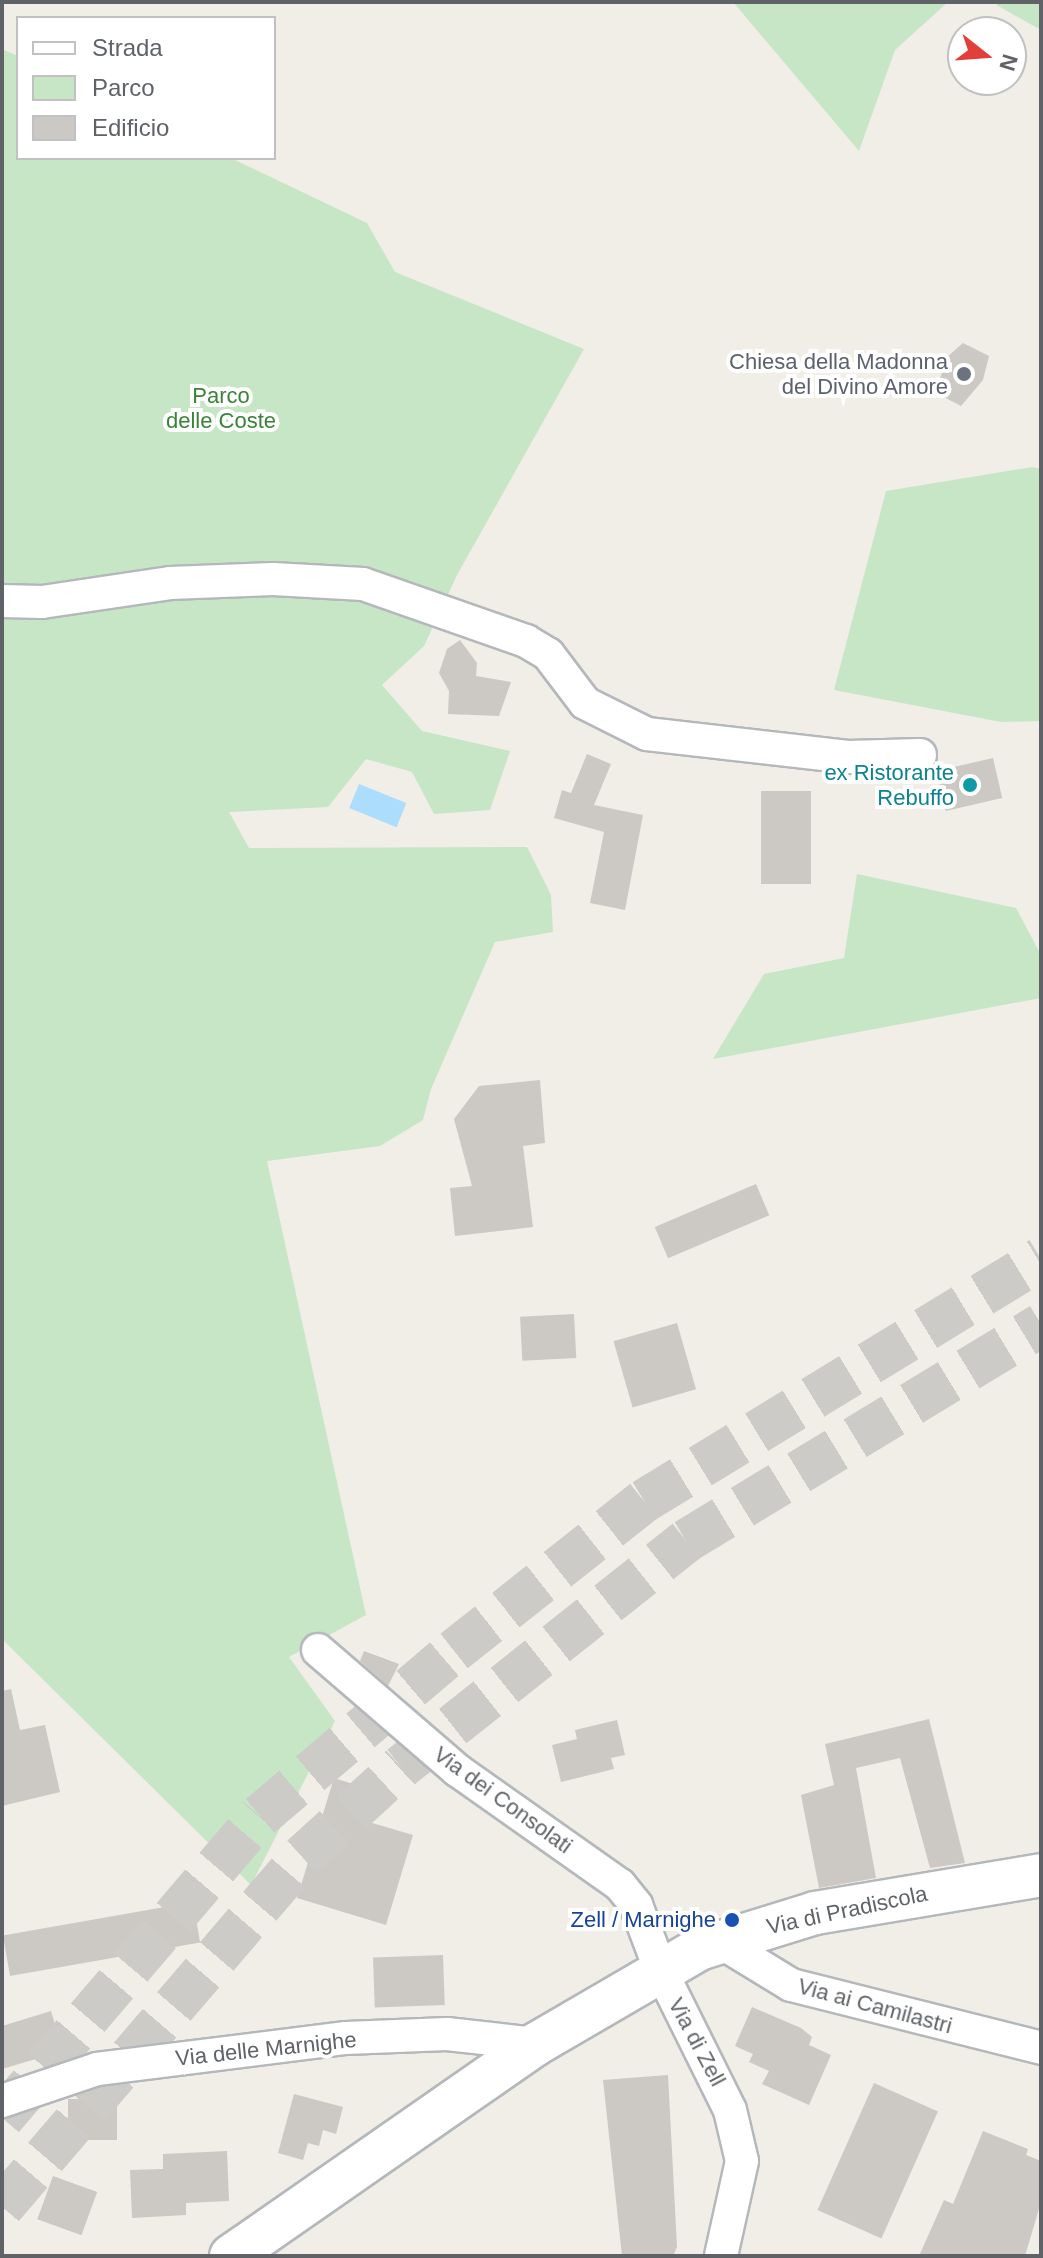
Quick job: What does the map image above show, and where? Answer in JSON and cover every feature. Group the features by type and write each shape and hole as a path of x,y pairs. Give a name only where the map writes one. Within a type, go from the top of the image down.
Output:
{"street":[{"path":"2,601 42,602 170,583 273,579 363,584 526,641 548,654 585,703 647,734 848,757 920,755"},
{"name":"Via dei Consolati","path":"318,1650 457,1770 620,1885 645,1924 660,1969"},
{"name":"Via di Pradiscola","path":"660,1969 719,1941 815,1913 1041,1875"},
{"name":"Via ai Camilastri","path":"719,1941 791,1985 1041,2048"},
{"path":"231,2256 536,2044 660,1969"},
{"name":"Via di Zell","path":"660,1969 719,2078 742,2161 721,2256"},
{"name":"Via delle Marnighe","path":"2,2101 97,2069 346,2038 447,2034 536,2044"}],"green space":[{"path":"733,2 948,2 895,50 859,151"},
{"path":"995,2 1041,2 1041,30 1027,22 1027,16 1016,16"},
{"name":"Parco delle Coste","path":"2,49 16,55 16,160 235,160 367,223 395,272 584,349 457,575 424,646 382,685 422,731 510,751 490,810 434,814 412,772 366,759 328,807 229,812 249,848 527,847 551,895 553,932 495,942 431,1089 423,1120 380,1146 267,1161 366,1615 289,1657 335,1721 251,1885 2,1639"},
{"path":"1032,467 1041,469 1041,721 1001,722 834,690 886,491"},
{"path":"857,874 1016,908 1041,955 1041,998 713,1059 764,974 844,958"}],"water":[{"path":"359,784 406,803 397,827 349,808"}],"building":[{"name":"Chiesa della Madonna del Divino Amore","path":"963,343 989,356 983,380 961,406 936,393 946,358"},
{"path":"460,640 477,663 476,676 511,682 499,716 448,714 449,691 439,673 447,649"},
{"path":"587,754 611,764 594,805 643,815 625,910 590,903 604,832 554,818 562,790 571,793"},
{"name":"ex Ristorante Rebuffo","path":"993,758 1002,798 946,811 936,771"},
{"path":"761,791 811,791 811,884 761,884"},
{"path":"540,1080 545,1143 523,1146 533,1227 455,1236 450,1188 472,1186 454,1119 479,1086"},
{"path":"756,1184 769,1215 668,1258 655,1227"},
{"path":"574,1314 576,1358 522,1361 520,1317"},
{"path":"677,1323 696,1389 633,1408 614,1341"},
{"path":"364,1651 399,1664 388,1686 360,1661"},
{"path":"11,1689 20,1730 45,1725 60,1792 2,1806 2,1691"},
{"path":"929,1719 965,1863 930,1868 900,1758 856,1768 876,1878 819,1888 801,1795 834,1785 825,1744"},
{"path":"617,1720 625,1755 611,1758 614,1769 561,1782 552,1745 577,1739 575,1730"},
{"path":"334,1778 379,1792 369,1822 413,1835 386,1925 297,1898"},
{"path":"193,1902 200,1942 10,1976 3,1936"},
{"path":"443,1955 445,2005 375,2007 373,1957"},
{"path":"752,2007 801,2028 812,2037 809,2045 831,2055 809,2105 762,2084 769,2071 749,2062 753,2054 735,2046"},
{"path":"51,2011 63,2051 2,2069 2,2026"},
{"path":"668,2075 677,2247 673,2256 622,2256 603,2080"},
{"path":"874,2083 938,2111 881,2238 817,2210"},
{"path":"294,2094 343,2107 336,2134 323,2130 319,2146 308,2143 303,2160 278,2153"},
{"path":"68,2099 117,2099 117,2140 68,2140"},
{"path":"983,2131 1028,2149 1026,2155 1041,2161 1041,2202 1025,2256 919,2256 944,2200 953,2204"},
{"path":"227,2151 229,2201 186,2203 186,2215 132,2218 130,2170 163,2169 163,2154"},
{"path":"53,2176 97,2192 81,2235 37,2219"}],"tunnel":[{"path":"2,2118 260,1816 454,1651 644,1501 1041,1259"},
{"path":"2,2207 302,1857 401,1767 686,1541 1041,1325"}],"place":[{"name":"Chiesa della Madonna del Divino Amore","path":"964,374"},
{"name":"ex Ristorante Rebuffo","path":"970,785"},
{"name":"Zell / Marnighe","path":"732,1920"}]}
